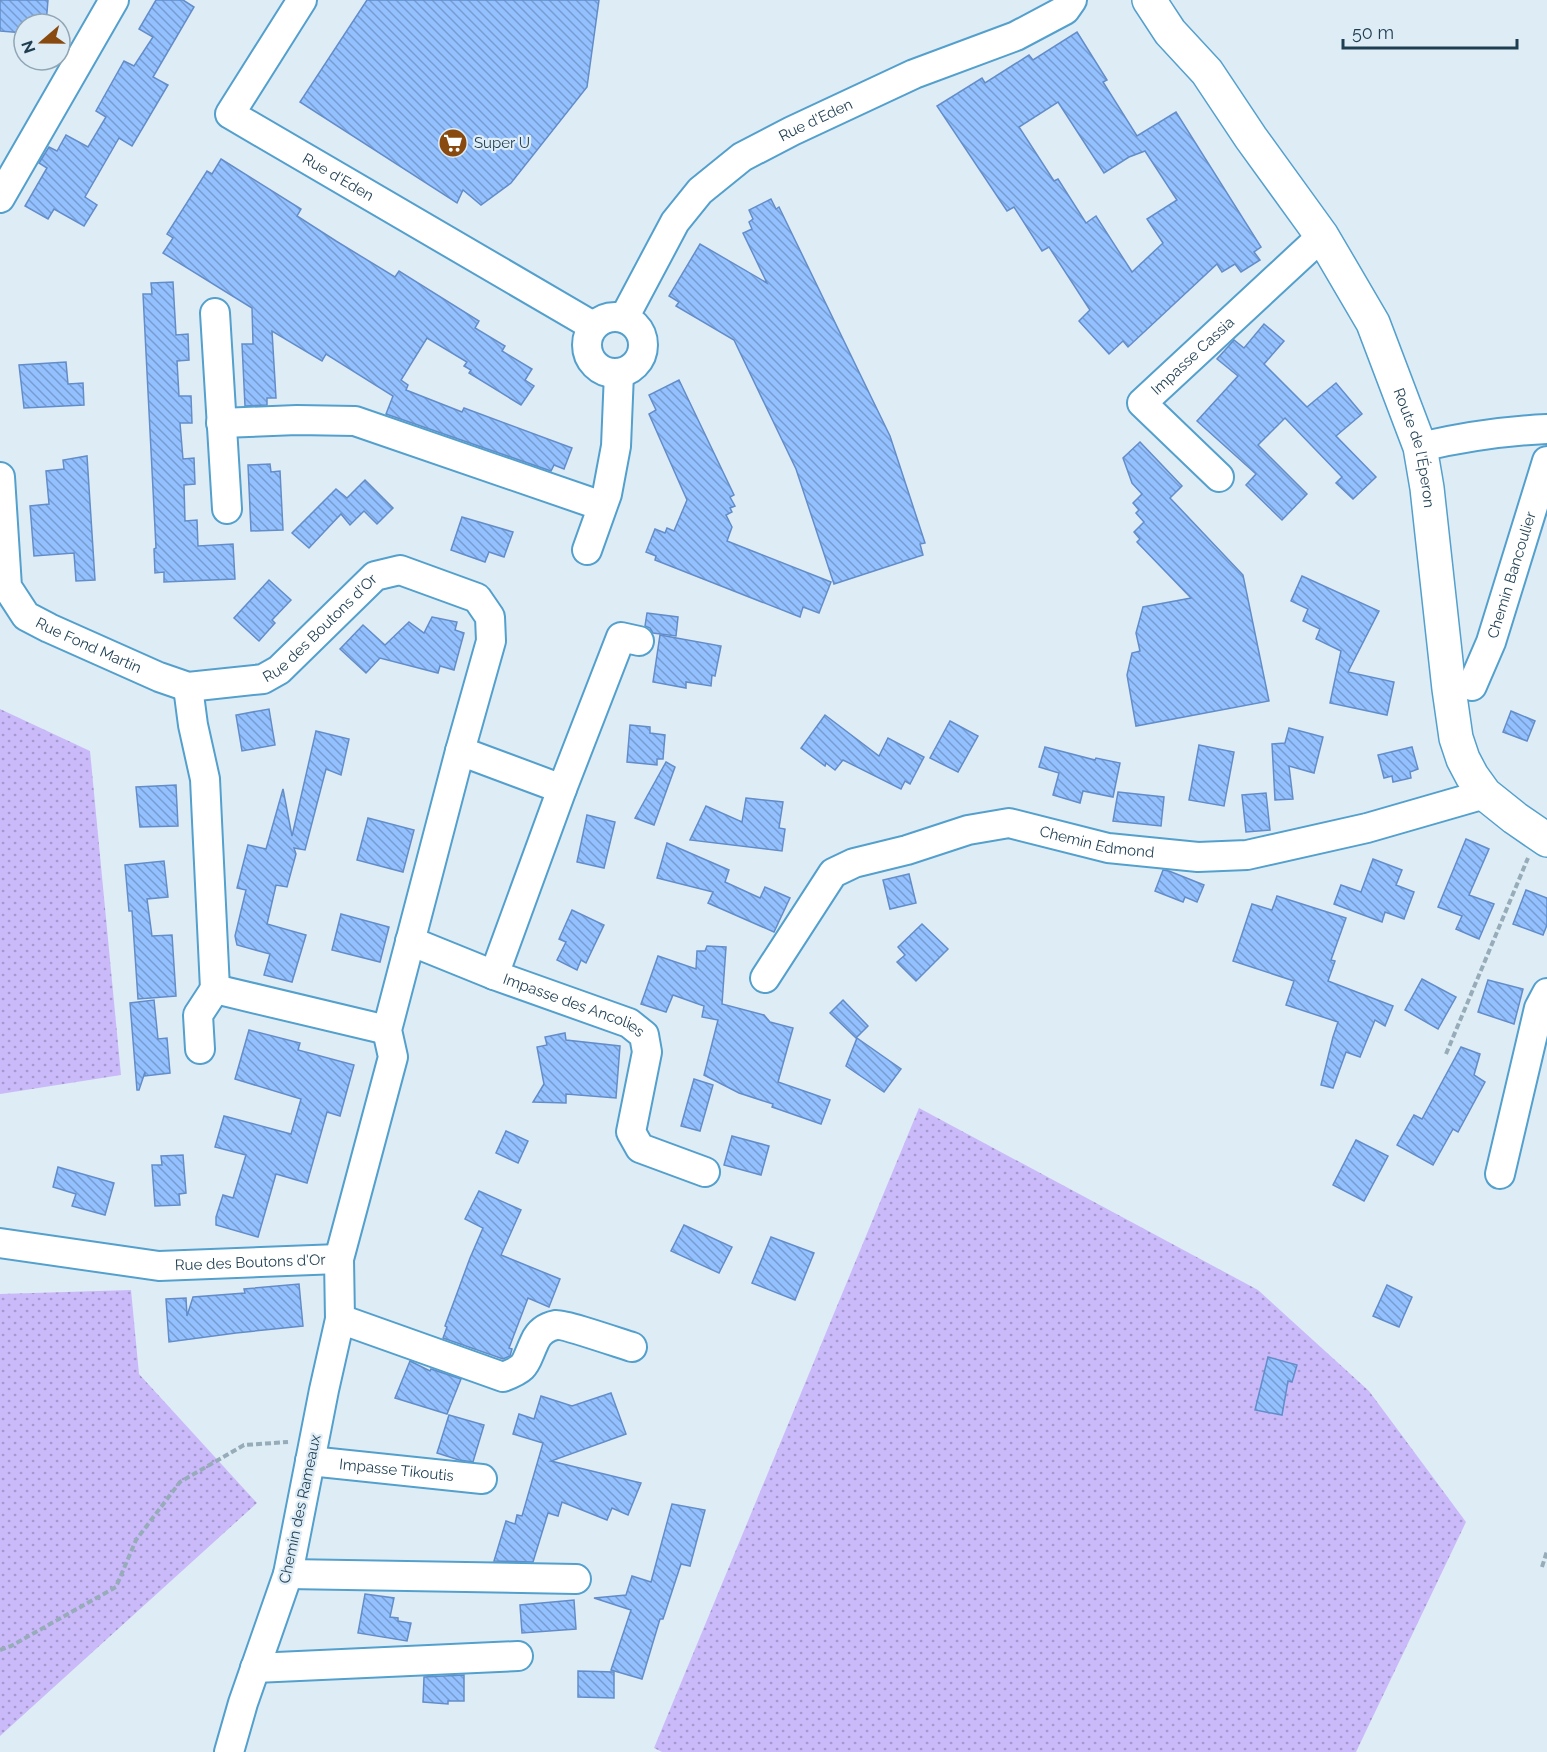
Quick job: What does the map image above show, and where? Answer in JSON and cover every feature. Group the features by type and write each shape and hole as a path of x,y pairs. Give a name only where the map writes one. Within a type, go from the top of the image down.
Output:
{"main road":[{"name":"Route de l'Éperon","path":"1149,0 1170,32 1207,72"},
{"name":"Route de l'Éperon","path":"1171,0 1207,72 1251,138 1322,236 1373,323 1420,447 1427,488 1456,738 1463,759 1485,794 1542,838"}],"street":[{"path":"0,198 114,0"},
{"name":"Rue d'Eden","path":"302,0 230,114 593,326"},
{"name":"Rue d'Eden","path":"624,318 675,222 700,191 742,158 792,130 914,74 1016,36 1065,10 1072,0"},
{"name":"Impasse Cassia","path":"1219,477 1142,403 1322,236"},
{"path":"215,313 227,509"},
{"path":"607,317 624,318 633,322 639,330 643,348 640,357 635,364 619,373 600,369 592,362 588,354 586,344 588,334 599,320 607,317"},
{"path":"587,550 607,494 616,446 619,373"},
{"path":"221,423 297,420 356,421 602,506"},
{"path":"1420,447 1467,436 1547,429"},
{"name":"Chemin Bancoulier","path":"1472,686 1491,642 1547,461"},
{"name":"Rue Fond Martin","path":"0,477 7,587 26,616 159,677 188,687"},
{"name":"Rue des Boutons d'Or","path":"0,1243 159,1266 339,1259 393,1057 387,1030 491,641 490,617 477,598 400,570 375,576 279,670 262,679 188,687"},
{"name":"Impasse des Ancolies","path":"495,975 562,789 621,637 639,641"},
{"path":"188,687 193,725 205,779 215,989 198,1015 200,1049"},
{"path":"460,752 562,789"},
{"name":"Chemin Edmond","path":"765,978 833,873 854,863 907,850 968,830 1009,823 1108,848 1198,857 1247,855 1367,828 1485,794"},
{"name":"Impasse des Ancolies","path":"410,942 629,1023 644,1035 647,1052 631,1132 640,1148 705,1172"},
{"path":"215,989 387,1030"},
{"path":"1500,1174 1539,1008 1547,993"},
{"name":"Chemin des Rameaux","path":"229,1752 288,1574 340,1319 339,1259"},
{"path":"340,1319 503,1377 526,1365 536,1339 543,1330 558,1325 632,1347"},
{"name":"Impasse Tikoutis","path":"313,1449 482,1479"},
{"path":"288,1574 576,1579"},
{"path":"255,1668 518,1656"}],"path":[{"path":"1446,1054 1542,838"},
{"path":"0,1650 117,1587 136,1540 180,1482 244,1445 286,1442 313,1449"},
{"path":"1542,1567 1547,1551"}],"shaded area":[{"path":"0,709 90,751 121,1075 0,1094"},
{"path":"919,1108 1258,1290 1369,1391 1466,1522 1356,1752 662,1752 654,1748"},
{"path":"131,1290 139,1374 257,1503 0,1736 0,1294"}],"building":[{"path":"0,0 48,0 47,12 12,12 12,32 0,31"},
{"path":"156,0 183,0 194,7 153,77 168,85 132,146 119,138 85,197 97,205 84,226 54,209 48,219 25,206 47,168 39,163 49,147 57,151 66,135 88,147 106,117 96,111 124,61 134,66 153,37 139,29"},
{"name":"Super U","path":"367,0 599,0 587,87 511,183 481,205 463,190 457,203 300,102"},
{"path":"1077,32 1107,80 1103,82 1137,136 1176,112 1261,247 1254,252 1260,260 1241,272 1235,264 1222,272 1217,264 1128,347 1123,341 1109,354 1079,321 1090,310 1049,247 1042,251 1014,207 1007,211 937,106 982,78 985,83 1029,55 1033,60","holes":["1058,102 1104,173 1129,157 1145,151 1177,200 1147,219 1163,243 1132,272 1096,216 1086,223 1058,179 1054,181 1019,127"]},
{"path":"221,159 301,209 297,216 336,241 395,277 399,271 479,321 475,328 505,346 502,351 532,369 525,380 534,386 521,405 469,373 471,370 464,366 467,362 427,338 401,380 408,385 406,390 462,412 464,408 572,448 564,469 554,465 551,471 386,414 393,396 326,354 322,361 272,331 276,398 267,398 267,405 245,406 242,344 253,344 252,308 163,253 173,238 167,234 207,171 212,174"},
{"path":"771,199 776,209 779,207 890,436 925,543 920,544 923,555 834,584 796,469 734,340 676,306 679,302 669,296 700,244 767,283 743,233 752,229 749,222 753,219 749,210"},
{"path":"173,282 176,335 188,334 189,360 177,361 179,396 191,396 192,423 180,423 183,459 194,458 195,484 184,485 185,521 197,520 198,546 233,544 235,579 164,582 164,572 155,573 154,549 156,548 143,294 152,294 151,283"},
{"path":"1264,324 1284,341 1264,364 1307,407 1336,383 1362,414 1336,436 1376,477 1353,499 1336,483 1342,477 1285,418 1258,445 1307,494 1282,520 1246,485 1256,474 1197,421 1238,376 1217,359 1234,340 1244,348"},
{"path":"66,362 68,384 83,383 84,405 24,408 19,365"},
{"path":"679,380 734,495 730,497 735,506 730,508 732,512 726,515 732,527 727,541 831,582 819,613 803,607 800,617 655,560 656,556 646,552 655,529 665,533 667,528 674,531 687,500 649,414 656,410 649,395"},
{"path":"1140,442 1182,486 1170,498 1243,575 1269,701 1136,726 1127,675 1132,653 1140,651 1136,633 1143,607 1191,598 1137,542 1140,539 1134,532 1144,522 1136,513 1139,510 1133,503 1142,494 1132,483 1123,458"},
{"path":"87,456 95,580 76,581 74,553 34,556 30,506 49,504 46,471 64,469 63,460"},
{"path":"270,464 271,472 280,471 283,530 251,531 248,465"},
{"path":"365,480 393,508 377,524 364,511 350,525 341,514 309,548 292,533 336,489 347,498"},
{"path":"462,517 513,532 504,557 489,552 485,562 451,550"},
{"path":"1302,576 1379,611 1348,672 1394,682 1387,715 1330,703 1341,651 1316,639 1320,629 1303,621 1308,609 1291,601"},
{"path":"269,580 291,600 272,620 275,623 259,641 234,618"},
{"path":"647,613 678,617 676,636 653,633 645,626"},
{"path":"432,617 457,622 455,630 464,633 454,670 440,666 438,673 380,658 366,673 340,649 363,625 385,645 409,622 424,633"},
{"path":"660,635 721,646 711,686 686,682 686,688 653,682"},
{"path":"269,709 275,745 242,751 236,715"},
{"path":"1511,711 1535,721 1527,741 1503,732"},
{"path":"825,715 879,756 888,738 924,757 910,784 905,781 901,789 843,760 835,770 826,763 825,766 801,748"},
{"path":"950,721 978,736 958,772 930,758"},
{"path":"630,725 650,727 650,733 665,735 663,759 657,759 657,765 627,762"},
{"path":"1289,728 1323,737 1314,773 1289,766 1293,799 1275,800 1272,744 1285,743"},
{"path":"316,731 349,739 341,775 326,769 305,850 294,848 296,854 287,887 276,885 267,924 306,935 292,982 264,975 270,954 237,945 235,936 246,890 237,888 248,845 266,849 283,789 292,836"},
{"path":"1199,745 1234,752 1224,806 1189,800"},
{"path":"1045,747 1095,760 1096,758 1120,763 1113,797 1083,791 1080,803 1053,795 1059,773 1039,767"},
{"path":"1412,747 1418,769 1410,772 1411,778 1393,782 1392,776 1384,778 1378,755"},
{"path":"666,762 675,767 654,825 635,818"},
{"path":"176,785 178,826 140,827 136,787"},
{"path":"1118,792 1164,797 1161,826 1113,821"},
{"path":"1266,793 1270,830 1246,832 1242,795"},
{"path":"746,798 783,802 779,828 785,829 782,851 690,840 706,806 742,822"},
{"path":"587,815 615,822 604,868 577,862"},
{"path":"368,818 414,830 403,872 357,860"},
{"path":"1466,839 1489,849 1469,895 1494,904 1479,939 1456,929 1462,916 1438,907"},
{"path":"667,843 729,870 725,882 760,898 765,887 790,898 774,932 708,903 713,892 657,878"},
{"path":"1373,859 1402,870 1396,885 1414,892 1404,919 1385,912 1382,922 1334,904 1341,885 1361,892"},
{"path":"164,861 168,897 147,899 152,936 172,935 176,996 138,999 132,911 129,911 125,865"},
{"path":"1163,870 1204,885 1197,902 1185,897 1183,902 1155,891"},
{"path":"909,874 916,903 890,909 883,880"},
{"path":"1526,890 1547,898 1547,925 1543,935 1513,924"},
{"path":"1277,896 1346,918 1331,960 1335,961 1328,981 1393,1006 1385,1026 1375,1020 1360,1057 1346,1052 1333,1088 1321,1085 1338,1022 1286,1005 1294,981 1233,961 1252,904 1272,910"},
{"path":"572,910 604,925 586,963 581,960 577,970 557,960 566,942 559,939"},
{"path":"341,914 389,927 380,962 332,950"},
{"path":"922,924 948,949 916,981 897,962 905,955 898,947"},
{"path":"707,946 726,947 722,1004 764,1015 770,1022 793,1028 778,1082 830,1100 821,1124 772,1107 773,1104 739,1093 704,1075 718,1020 702,1017 704,1006 673,995 666,1012 641,1004 658,956 696,969 697,951 705,951"},
{"path":"1422,979 1456,997 1438,1029 1405,1010"},
{"path":"1488,980 1523,989 1514,1024 1478,1012"},
{"path":"154,1000 158,1039 167,1038 170,1073 145,1076 145,1072 139,1090 137,1090 130,1003"},
{"path":"843,1000 868,1026 856,1038 830,1013"},
{"path":"249,1030 300,1043 298,1050 354,1065 340,1116 327,1112 307,1183 276,1174 258,1237 216,1225 216,1217 223,1195 233,1198 246,1155 215,1147 224,1116 291,1134 301,1099 235,1079"},
{"path":"565,1033 566,1040 620,1046 616,1098 566,1094 566,1103 533,1102 544,1084 537,1047 547,1045 545,1037"},
{"path":"857,1038 901,1069 884,1092 846,1066"},
{"path":"1461,1047 1480,1054 1474,1075 1485,1082 1458,1132 1453,1129 1433,1165 1397,1145 1414,1115 1422,1119"},
{"path":"694,1079 713,1085 700,1131 681,1126"},
{"path":"506,1131 528,1141 518,1163 496,1153"},
{"path":"732,1136 769,1146 761,1175 724,1165"},
{"path":"1356,1140 1388,1156 1364,1201 1333,1185"},
{"path":"183,1155 186,1193 179,1194 180,1205 155,1206 152,1165 162,1165 161,1156"},
{"path":"58,1167 114,1183 105,1215 72,1206 76,1194 53,1187"},
{"path":"479,1191 521,1210 501,1255 560,1279 549,1307 528,1298 509,1348 512,1349 510,1356 503,1359 443,1338 447,1327 445,1326 483,1228 465,1219"},
{"path":"684,1225 732,1247 719,1273 671,1251"},
{"path":"771,1237 814,1253 795,1300 752,1283"},
{"path":"299,1284 303,1326 169,1342 166,1299 186,1298 187,1316 193,1297 245,1293 244,1289"},
{"path":"1387,1285 1412,1297 1399,1327 1373,1316"},
{"path":"1268,1357 1297,1365 1292,1382 1288,1381 1282,1415 1255,1410"},
{"path":"410,1361 430,1371 431,1369 461,1379 447,1414 395,1398"},
{"path":"611,1393 626,1434 551,1461 641,1483 628,1515 612,1508 607,1520 562,1502 558,1516 548,1513 533,1562 494,1561 506,1521 515,1524 517,1515 522,1516 543,1443 513,1434 519,1414 534,1419 541,1396 572,1406"},
{"path":"449,1415 484,1425 473,1462 437,1453"},
{"path":"672,1504 705,1510 690,1566 681,1564 663,1619 660,1619 642,1679 611,1670 631,1610 594,1598 626,1595 632,1576 651,1582"},
{"path":"365,1594 394,1598 390,1617 411,1623 407,1641 358,1633"},
{"path":"574,1600 576,1629 522,1633 520,1605"},
{"path":"578,1671 614,1672 614,1698 578,1697"},
{"path":"464,1675 464,1701 448,1701 448,1704 423,1702 424,1677"}],"place":[{"name":"Super U","path":"453,143"}]}
